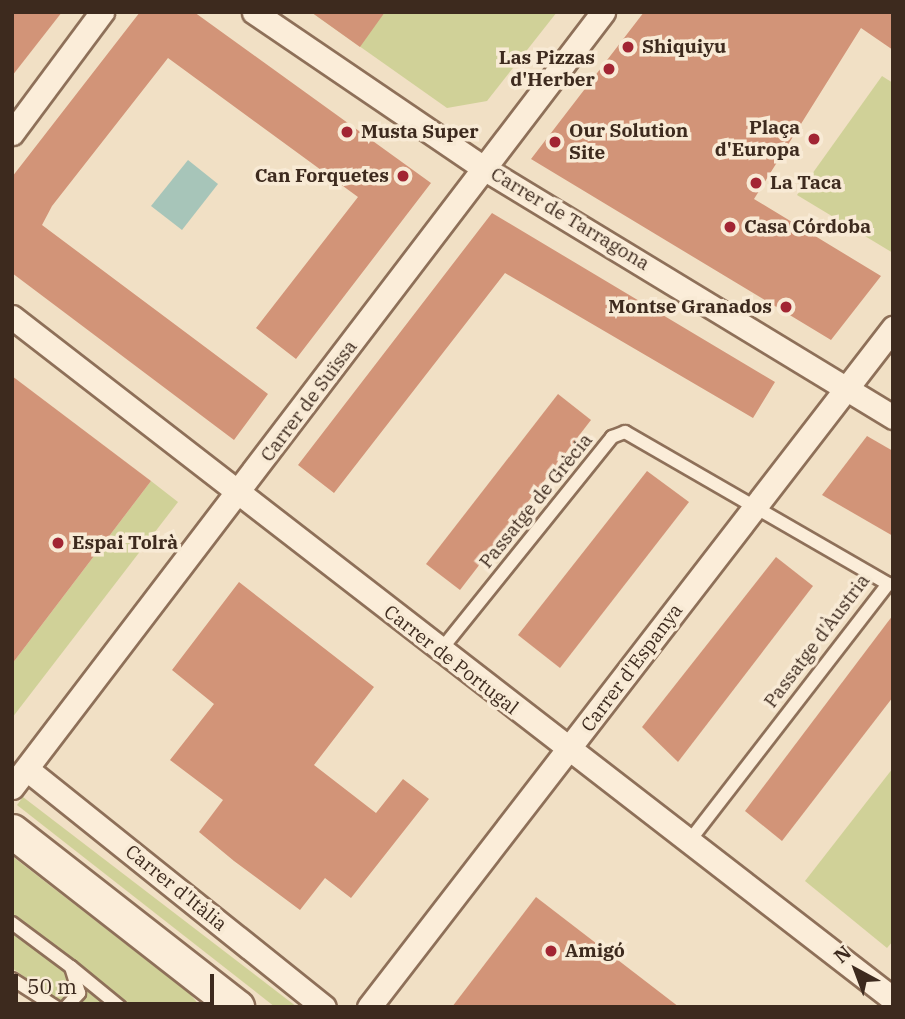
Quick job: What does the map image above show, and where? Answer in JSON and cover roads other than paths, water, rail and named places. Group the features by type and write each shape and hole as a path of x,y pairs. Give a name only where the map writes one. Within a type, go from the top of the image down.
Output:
{"street":[{"path":"12,133 102,12"},
{"name":"Carrer de Tarragona","path":"254,12 485,169 893,417"},
{"name":"Carrer de Suïssa","path":"12,787 28,770 238,495 603,12"},
{"name":"Carrer de Portugal","path":"12,317 688,843 889,989"},
{"name":"Carrer d'Espanya","path":"369,1007 893,328"},
{"name":"Carrer d'Itàlia","path":"28,770 324,1007"},
{"path":"12,831 237,1007"}],"lane":[{"name":"Passatge de Grècia","path":"440,651 612,437 625,432 752,510"},
{"name":"Passatge d'Àustria","path":"688,843 888,584 752,510"},
{"path":"12,923 120,1007"},
{"path":"66,1006 79,993 71,967"},
{"path":"12,979 56,1007"}],"place":[{"name":"Shiquiyu","path":"628,47"},
{"name":"Las Pizzas d'Herber","path":"609,69"},
{"name":"Musta Super","path":"347,132"},
{"name":"Plaça d'Europa","path":"814,139"},
{"name":"Our Solution Site","path":"555,142"},
{"name":"Can Forquetes","path":"403,176"},
{"name":"La Taca","path":"756,183"},
{"name":"Casa Córdoba","path":"730,227"},
{"name":"Montse Granados","path":"786,307"},
{"name":"Espai Tolrà","path":"58,543"},
{"name":"Amigó","path":"551,951"}]}
